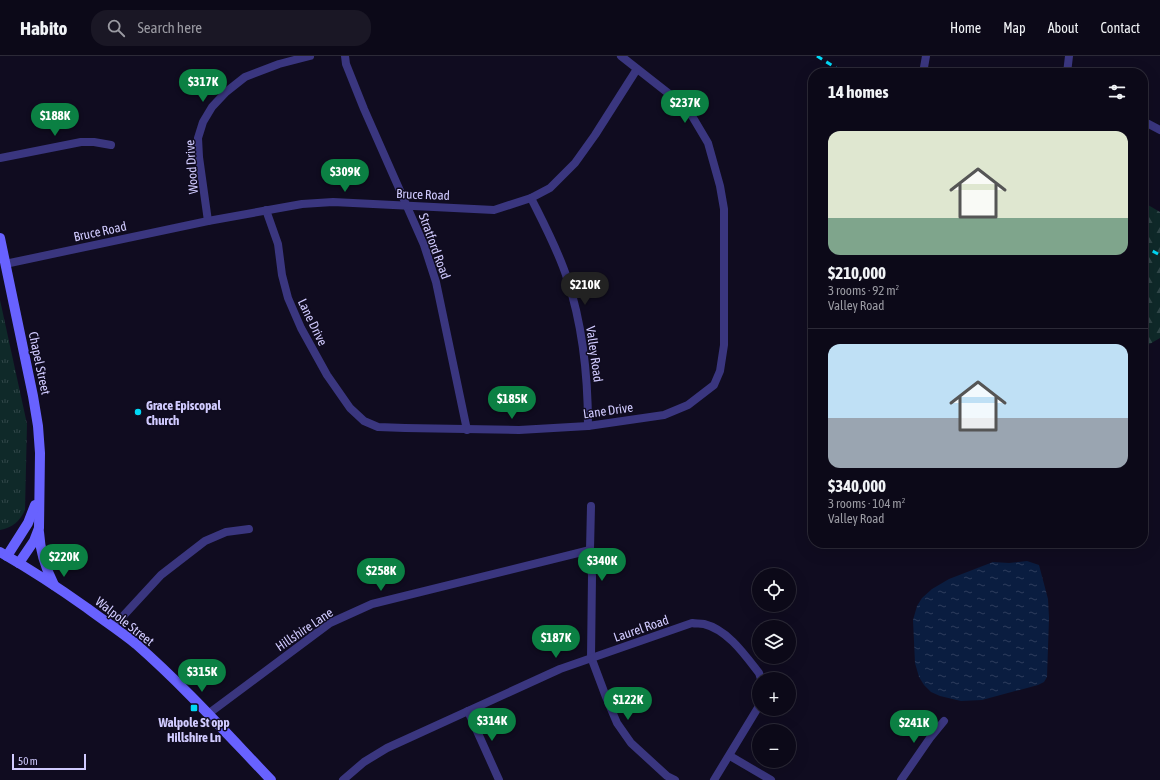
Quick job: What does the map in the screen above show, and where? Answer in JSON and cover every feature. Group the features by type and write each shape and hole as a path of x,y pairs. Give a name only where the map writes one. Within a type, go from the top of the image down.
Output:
{"main road":[{"name":"Chapel Street","path":"0,238 3,265 36,413 40,453 38,528 34,541 19,563"},
{"name":"Chapel Street","path":"4,554 28,524 38,496"},
{"path":"38,528 41,552 46,569 54,585"},
{"name":"Walpole Street","path":"4,554 54,585 113,627 153,660 208,714 271,780"}],"street":[{"name":"Wood Drive","path":"208,221 199,157 198,138 212,107 226,92 246,77 279,64 310,56"},
{"name":"Stratford Road","path":"345,56 346,64 364,108 424,245 436,282 467,430"},
{"name":"Lane Drive","path":"266,210 278,244 282,275 288,298 301,328 327,376 350,408 364,421 378,427 519,430 588,426 664,415 688,406 714,385 720,371 724,345 724,209 715,165 708,143 692,116 668,93 621,56"},
{"path":"924,68 926,56"},
{"path":"1068,68 1069,56"},
{"name":"Bruce Road","path":"3,265 208,221 302,204 333,202 494,210 531,198 550,188 575,163 595,135 637,68"},
{"path":"1148,124 1160,130"},
{"path":"0,158 81,142 94,142 111,145"},
{"name":"Valley Road","path":"531,198 557,251 574,301 586,371 588,426"},
{"path":"590,506 590,550 592,576 591,657 617,723 631,743 667,776 674,780"},
{"path":"113,627 161,575 205,541 226,532 249,529"},
{"name":"Hillshire Lane","path":"208,714 330,623 372,604 590,550"},
{"name":"Laurel Road","path":"343,780 364,762 387,748 560,669 692,623 704,624 716,629 734,643 758,672"},
{"path":"468,712 499,780"},
{"path":"714,780 753,716"},
{"path":"901,780 930,738 944,721"},
{"path":"730,756 771,780"}],"green space":[{"path":"1148,205 1160,212 1160,338 1148,345"},
{"path":"0,300 27,424 25,510 15,523 8,528 0,530"}],"water":[{"path":"1027,561 1039,565 1048,599 1049,618 1047,677 1044,682 1038,685 982,700 961,701 940,696 931,692 919,677 915,663 913,620 917,606 922,598 932,589 949,579 993,562 1009,563"}],"railway":[{"path":"817,56 836,68"},
{"path":"1148,249 1160,255"}],"place":[{"name":"Grace Episcopal Church","path":"138,412"},
{"name":"Walpole St opp Hillshire Ln","path":"194,708"}]}
